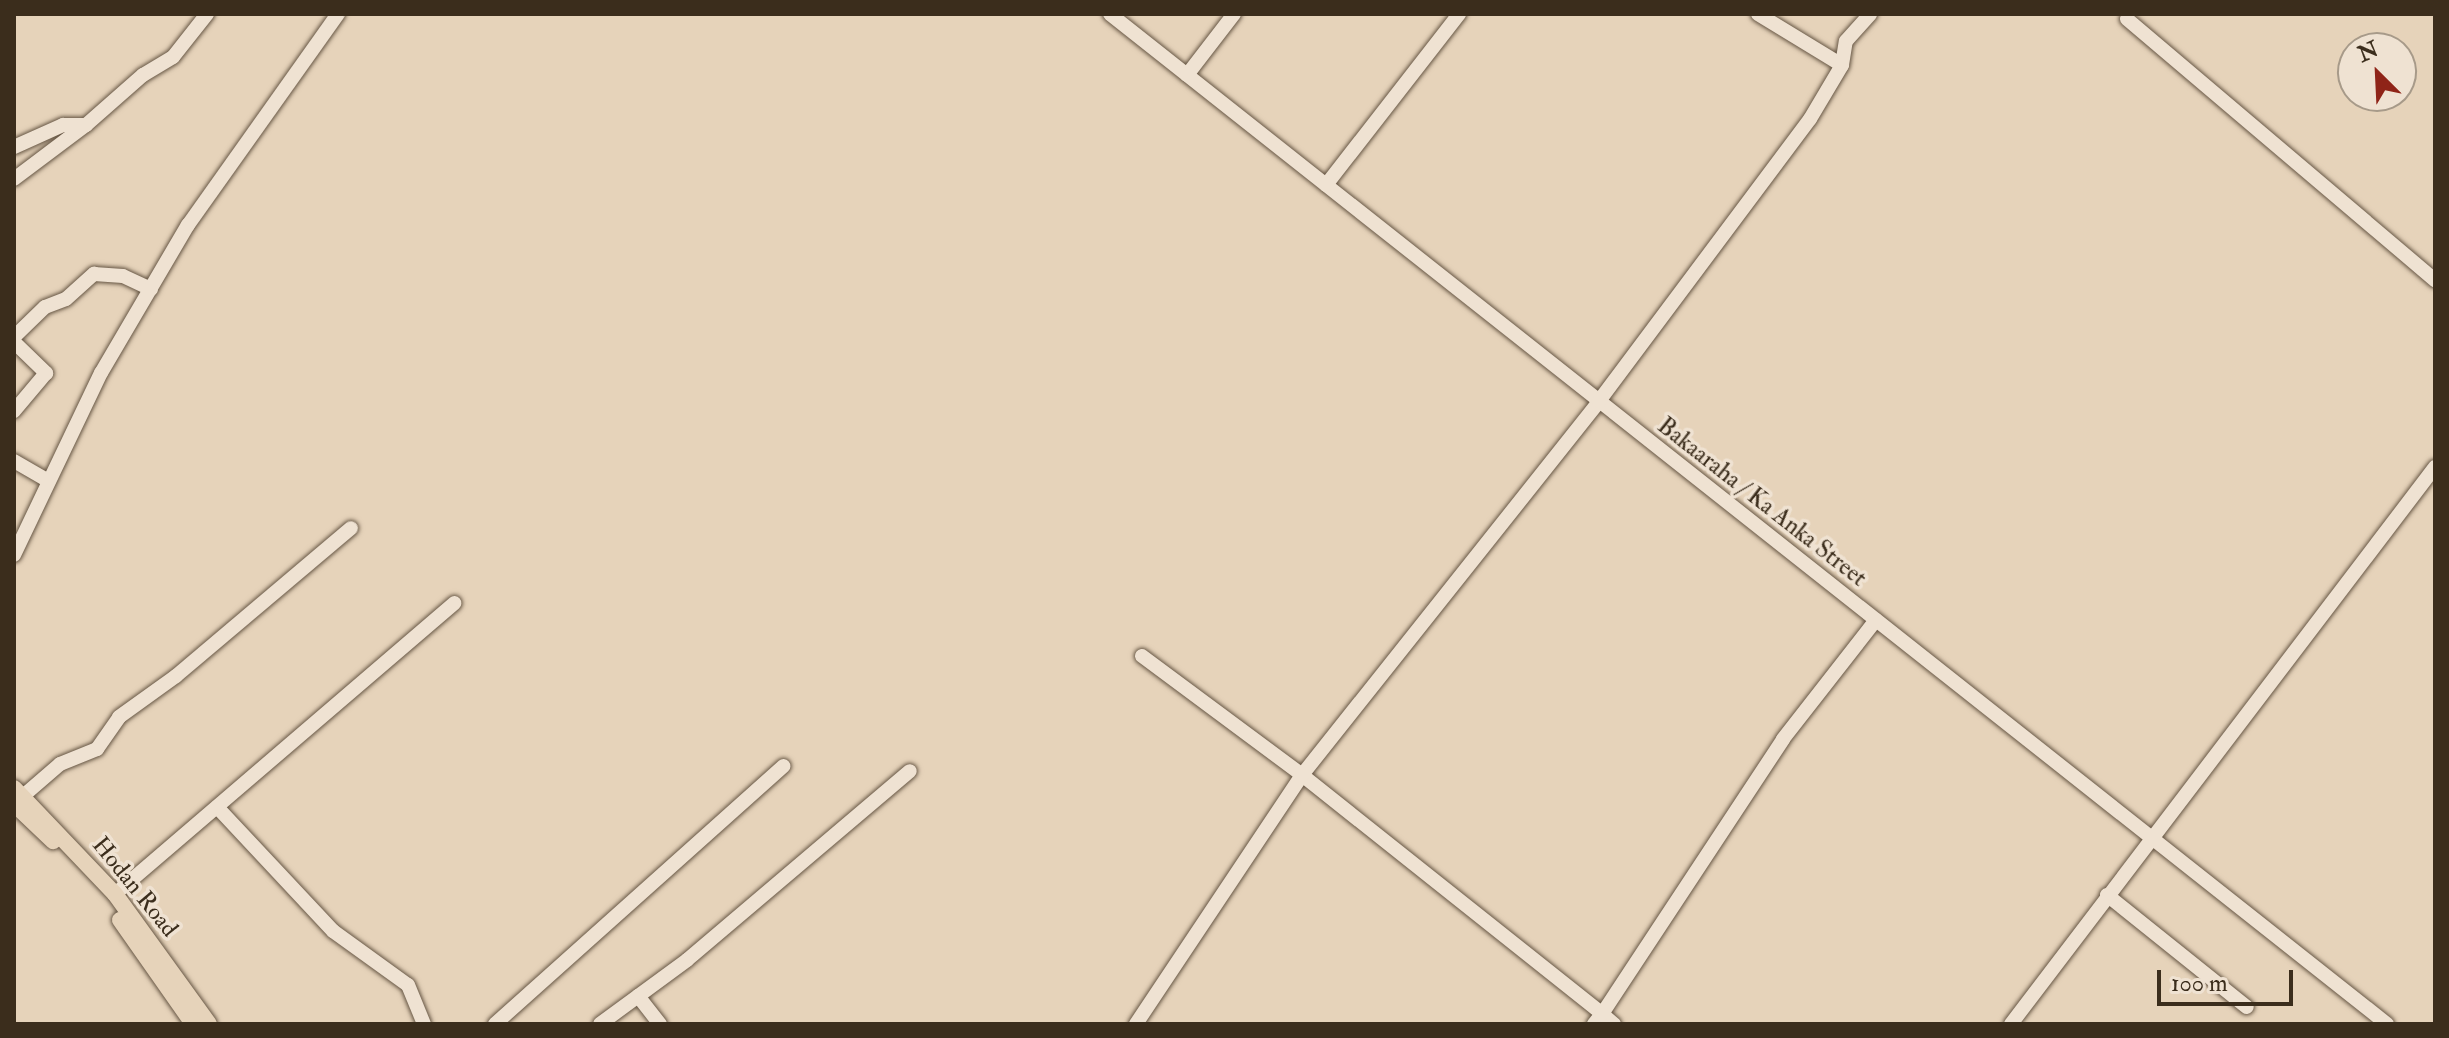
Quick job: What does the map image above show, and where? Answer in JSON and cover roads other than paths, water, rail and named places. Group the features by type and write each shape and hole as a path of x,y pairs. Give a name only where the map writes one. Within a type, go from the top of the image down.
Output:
{"main road":[{"name":"Hodan Road","path":"17,796 115,894 209,1024"},
{"name":"Hodan Road","path":"17,796 97,888 193,1024"}],"street":[{"path":"14,179 86,125 143,75 173,57 207,14"},
{"path":"14,555 101,373 188,225 338,14"},
{"name":"Bakaaraha / Ka Anka Street","path":"1110,14 2387,1024"},
{"path":"1326,185 1459,14"},
{"path":"1758,14 1842,65"},
{"path":"1136,1024 1302,775 1599,401 1810,119 1842,65 1846,41 1870,14"},
{"path":"1187,75 1232,15"},
{"path":"2127,19 2435,280"},
{"path":"14,147 63,125 86,125"},
{"path":"14,411 46,373 14,339 45,307 66,299 94,274 123,276 151,289"},
{"path":"14,461 48,481"},
{"path":"2011,1024 2107,895 2155,841 2435,467"},
{"path":"17,796 60,764 97,749 119,717 176,676 351,528"},
{"path":"115,894 454,603"},
{"path":"1598,1019 1783,739 1876,620"},
{"path":"1142,656 1302,775 1598,1019 1614,1024"},
{"path":"495,1024 784,766"},
{"path":"600,1024 910,771"},
{"path":"217,807 333,931 408,985 424,1024"},
{"path":"2107,895 2247,1007"},
{"path":"638,996 660,1024"}]}
